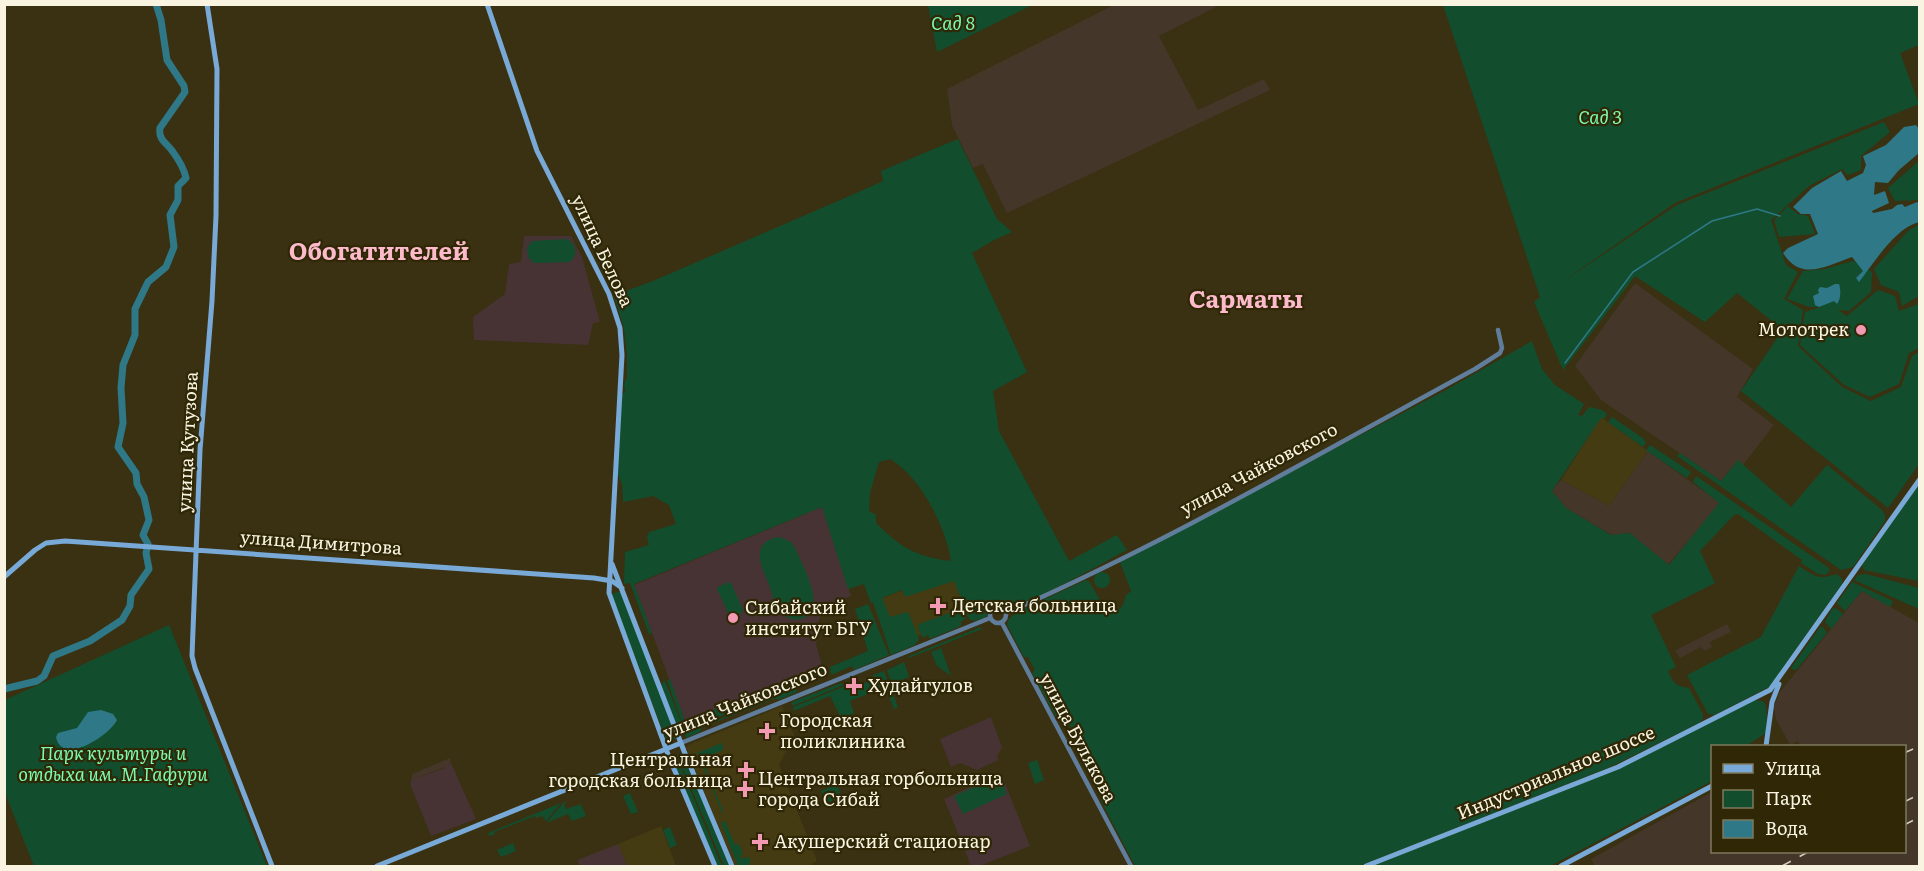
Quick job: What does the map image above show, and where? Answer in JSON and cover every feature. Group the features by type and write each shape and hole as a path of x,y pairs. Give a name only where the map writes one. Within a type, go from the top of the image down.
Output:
{"main road":[{"name":"улица Кутузова","path":"207,4 216,50 217,69 216,216 212,301 200,450 192,641 195,668 272,867"},
{"name":"улица Белова","path":"487,4 537,151 609,294 620,328 622,355 609,593 666,749 715,867"},
{"name":"Индустриальное шоссе","path":"1366,867 1618,768 1770,690 1920,479"},
{"name":"улица Димитрова","path":"4,576 46,543 65,541 594,578 608,580 621,586"},
{"name":"улица Белова","path":"610,559 732,867"},
{"path":"594,578 603,584 609,593 611,588 621,586"},
{"name":"Индустриальное шоссе","path":"1766,745 1772,702 1781,677"},
{"path":"1752,699 1765,699 1769,707 1770,719"},
{"name":"улица Чайковского","path":"377,867 681,743"},
{"path":"1561,867 1711,787"}],"street":[{"name":"улица Чайковского","path":"1006,613 1089,576 1249,493 1497,357 1501,351 1498,330"},
{"path":"997,607 1001,607 1006,613 1006,618 1002,623 993,622 990,618 991,611 997,607"},
{"name":"улица Чайковского","path":"681,743 990,618"},
{"name":"улица Булякова","path":"1002,623 1131,867"}],"shaded area":[{"path":"1114,5 1215,5 1216,7 1159,36 1198,110 1264,79 1270,90 1007,213 983,164 973,168 952,125 947,89"},
{"path":"524,236 571,236 582,257 600,322 593,323 588,345 474,340 473,317 505,294 509,264 521,262"},
{"path":"1635,283 1753,369 1737,397 1774,425 1743,465 1737,461 1721,481 1601,400 1575,366"},
{"path":"1601,417 1648,451 1609,506 1561,480"},
{"path":"1648,451 1720,503 1668,565 1630,533 1612,535 1566,508 1552,491 1561,480 1609,506"},
{"name":"Сибайский институт БГУ","path":"822,507 851,596 824,606 816,629 819,635 816,644 823,669 685,721 634,585"},
{"path":"956,569 983,610 890,647 873,602"},
{"path":"1862,591 1919,623 1919,866 1595,866 1591,859 1711,793 1711,853 1906,853 1906,745 1800,745 1798,741 1790,745 1776,719 1774,708 1779,693"},
{"path":"1727,624 1731,632 1710,642 1712,647 1704,651 1701,647 1680,658 1676,652 1676,650"},
{"name":"Центральная горбольница города Сибай","path":"782,706 794,735 779,765 817,861 808,866 735,866 686,748 688,745"},
{"path":"991,717 1002,747 997,756 998,760 977,770 960,763 951,767 940,739"},
{"path":"450,758 451,763 445,767 411,780 412,774"},
{"path":"451,763 476,819 431,836 410,784 411,780 445,768 444,766"},
{"path":"1001,773 1030,846 979,866 971,866 944,799"},
{"path":"661,826 676,866 627,866 618,844"},
{"path":"618,844 627,866 580,866 577,860"}],"green space":[{"name":"Сад 8","path":"928,4 1032,5 937,52"},
{"name":"Сад 3","path":"1443,5 1919,5 1919,45 1900,53 1919,104 1675,203 1555,287 1677,205 1884,122 1890,132 1861,156 1861,170 1848,175 1842,169 1809,186 1771,220 1786,265 1798,272 1784,299 1803,310 1798,346 1842,387 1871,401 1901,387 1912,356 1919,352 1919,464 1888,508 1741,391 1783,330 1737,293 1705,322 1635,276 1563,370 1534,302 1540,297"},
{"path":"958,139 997,219 1012,232 972,253 1027,372 993,391 999,431 1069,561 1117,535 1127,550 1062,585 1022,603 990,606 986,617 975,621 969,619 954,581 905,597 902,590 882,598 890,617 908,612 919,639 915,645 891,655 873,602 871,603 864,584 848,589 822,507 634,584 652,633 649,634 630,583 624,584 625,552 649,545 647,537 649,532 676,524 669,505 653,496 623,502 622,484 617,473 622,394 625,392 624,384 627,377 627,355 624,329 615,299 620,293 653,281 883,181 881,171","holes":["890,459 901,467 930,504 944,533 951,561 928,557 909,550 876,523 876,515 869,511 870,493 879,462"]},
{"path":"1919,161 1919,200 1895,201 1888,188"},
{"path":"1788,206 1798,214 1808,216 1815,234 1779,237 1774,220"},
{"path":"1919,225 1919,298 1902,306 1899,292 1881,285 1874,269 1909,230"},
{"path":"567,239 573,244 575,250 570,262 534,263 528,257 527,248 532,241"},
{"name":"Мототрек","path":"1853,261 1872,272 1871,292 1849,311 1838,310 1847,316 1878,290 1895,296 1899,311 1919,304 1919,348 1909,353 1899,384 1870,397 1844,385 1800,345 1805,312 1821,307 1809,307 1787,299 1803,271 1825,269"},
{"path":"1532,341 1542,369 1555,385 1584,404 1578,415 1582,416 1589,407 1602,410 1607,414 1604,419 1601,418 1552,491 1566,508 1611,535 1630,533 1669,565 1719,503 1693,482 1696,476 1829,568 1829,572 1825,575 1818,574 1738,514 1734,515 1700,551 1715,583 1651,615 1676,667 1668,671 1673,681 1689,688 1703,714 1703,719 1610,767 1359,866 1135,866 1100,799 1105,792 1064,715 1057,719 1032,673 1035,670 1028,657 1024,657 1007,625 1009,619 1017,612 1086,580 1089,581 1106,611 1117,611 1124,603 1126,595 1131,591 1120,562 1446,390"},
{"path":"1612,417 1644,439 1646,443 1643,447 1608,422"},
{"path":"1650,445 1691,472 1687,478 1646,450"},
{"path":"1680,453 1721,481 1738,460 1791,507 1827,465 1881,509 1885,515 1885,521 1853,567 1841,570 1677,456"},
{"path":"1919,484 1919,581 1864,570 1862,566 1869,554"},
{"path":"780,537 791,542 795,548 811,585 813,605 811,612 798,620 781,614 760,561 761,548 764,543"},
{"path":"1799,566 1817,576 1837,574 1842,579 1842,584 1769,687 1714,715 1708,714 1687,675 1761,637"},
{"path":"1099,572 1105,572 1110,580 1108,586 1099,588 1094,583 1094,577"},
{"path":"1866,574 1919,588 1919,609 1854,580 1858,575"},
{"path":"729,582 743,610 730,617 717,589"},
{"path":"1852,582 1893,601 1890,607 1862,591 1845,611 1837,603"},
{"path":"622,591 677,738 667,742 611,594"},
{"path":"868,604 889,655 854,670 852,666 831,675 830,667 868,651 855,609"},
{"path":"1836,608 1843,614 1831,629 1825,622 1832,609"},
{"path":"961,609 966,618 961,622 961,626 930,639 928,635 923,638 918,628 919,624"},
{"name":"Парк культуры и отдыха им. М.Гафури","path":"169,625 267,866 34,866 5,793 5,700"},
{"path":"981,627 982,629 909,658 909,656"},
{"path":"1820,627 1823,627 1827,633 1794,670 1791,668"},
{"path":"941,648 951,676 937,666 931,652"},
{"path":"904,662 909,677 897,682 891,681 887,670"},
{"path":"825,668 826,672 798,685 796,679"},
{"path":"884,671 898,707 894,709 885,687 850,701 854,713 841,718 830,696 794,711 793,707 845,686 851,691 860,687 859,685 874,679 873,675"},
{"path":"670,679 685,721 794,680 795,686 739,709 738,706 733,708 733,711 685,731 667,680"},
{"path":"665,681 683,727 684,731 679,733 661,684"},
{"path":"841,683 844,685 792,706 792,702"},
{"path":"796,688 797,692 701,728 700,732 686,738 685,733"},
{"path":"1754,700 1763,701 1766,706 1766,733 1748,745 1711,745 1711,782 1550,866 1372,866 1616,770"},
{"path":"722,743 723,750 702,760 722,813 697,753"},
{"path":"682,753 730,866 724,866 677,755"},
{"path":"676,756 722,866 717,866 671,758"},
{"path":"1037,760 1044,780 1035,784 1028,763"},
{"path":"999,776 1007,794 963,814 954,796"},
{"path":"837,784 842,798 826,803 821,791"},
{"path":"630,793 638,812 631,814 623,796"},
{"path":"567,801 564,804 566,809 581,804 586,816 572,821 568,814 546,823 564,802"},
{"path":"561,803 546,821 542,816 536,818 535,816 489,836 488,833"},
{"path":"725,821 735,845 739,844 743,854 740,856 741,859 750,858 747,866 738,866 721,823"},
{"path":"670,827 677,845 670,848 663,830"},
{"path":"513,843 516,851 501,857 497,850"}],"water":[{"path":"1916,125 1919,129 1919,153 1888,183 1875,182 1874,195 1885,191 1889,203 1872,211 1873,213 1892,209 1902,204 1905,207 1917,202 1919,222 1893,239 1859,282 1856,278 1863,271 1852,257 1814,269 1798,267 1790,262 1783,253 1788,248 1818,234 1810,214 1801,214 1793,207 1812,188 1841,171 1847,181 1863,173 1866,165 1863,156 1886,145 1904,127"},
{"path":"1839,284 1840,289 1837,304 1834,301 1819,307 1815,305 1813,296 1819,293 1820,287 1827,288"},
{"path":"101,710 113,714 117,720 105,733 76,749 67,749 60,745 56,737 58,733 77,728 88,712"}],"waterway":[{"path":"4,689 37,681 44,676 53,656 90,641 122,620 130,606 131,595 149,569 146,553 148,544 143,535 149,520 144,497 137,484 136,473 118,447 123,423 121,388 123,365 135,335 135,309 148,282 166,267 174,247 170,215 178,200 178,186 186,178 179,161 160,132 160,128 185,92 184,86 167,60 161,20 156,4"},
{"path":"1565,363 1633,272 1712,221 1757,209 1780,216"}],"railway":[{"path":"1906,752 1920,746"},
{"path":"1906,801 1920,794"},
{"path":"1906,824 1920,817"},
{"path":"1782,866 1806,853"}],"place":[{"name":"Мототрек","path":"1861,330"},
{"name":"Детская больница","path":"938,606"},
{"name":"Сибайский институт БГУ","path":"733,618"},
{"name":"Худайгулов","path":"854,686"},
{"name":"Городская поликлиника","path":"767,731"},
{"name":"Центральная городская больница","path":"746,770"},
{"name":"Центральная горбольница города Сибай","path":"745,789"},
{"name":"Акушерский стационар","path":"760,842"}],"district":[{"name":"Обогатителей","path":"379,252"},
{"name":"Сарматы","path":"1246,300"}]}
